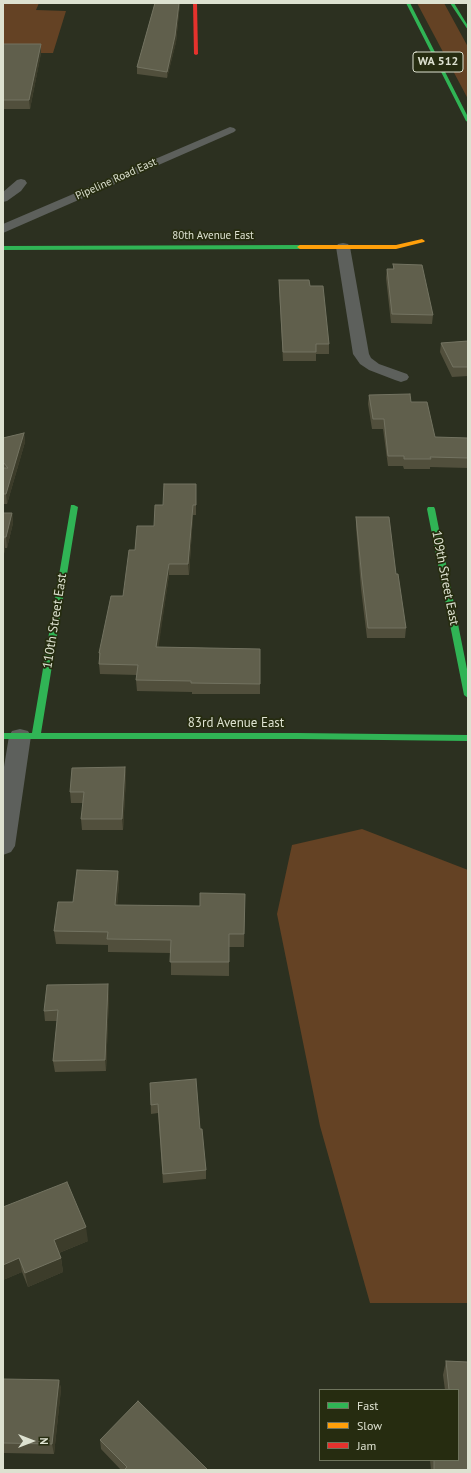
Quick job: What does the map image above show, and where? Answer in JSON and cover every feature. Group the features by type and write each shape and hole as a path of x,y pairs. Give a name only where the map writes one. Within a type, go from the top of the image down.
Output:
{"main road":[{"path":"195,3 196,54"},
{"name":"WA 512","path":"408,3 468,121"},
{"path":"452,3 468,29"},
{"name":"80th Avenue East","path":"3,248 396,247 422,241"},
{"name":"110th Street East","path":"19,736 74,507"},
{"name":"109th Street East","path":"431,508 468,695"},
{"name":"83rd Avenue East","path":"19,736 298,736 468,738"}],"street":[{"name":"Pipeline Road East","path":"3,229 230,130"},
{"path":"3,198 17,188 21,183"},
{"path":"343,247 361,354 365,361 374,367 401,377"},
{"name":"110th Street East","path":"3,846 19,736"}],"shaded area":[{"path":"3,3 39,3 36,10 66,11 53,53 3,53"},
{"path":"417,3 444,3 468,47 468,99"},
{"path":"362,829 468,870 468,1303 370,1303 320,1126 277,914 292,845"}],"building":[{"path":"155,3 179,3 175,36 167,72 137,67"},
{"path":"3,44 41,44 29,100 3,100"},
{"path":"393,264 422,265 433,315 392,314 387,269 394,269"},
{"path":"279,280 309,280 310,286 323,286 329,344 316,344 316,352 283,352"},
{"path":"468,341 468,367 453,367 441,343"},
{"path":"410,394 411,402 427,402 435,437 468,438 468,458 430,457 431,459 404,459 404,456 388,456 384,419 373,419 369,395"},
{"path":"24,433 6,494 3,494 3,468 8,468 3,462 3,438"},
{"path":"164,484 196,484 196,505 193,505 188,564 169,564 156,647 260,649 260,684 191,683 191,681 136,680 138,665 99,664 99,653 111,596 123,596 129,550 135,550 137,526 154,526 155,505 163,505"},
{"path":"3,513 12,513 3,543"},
{"path":"356,517 389,517 396,574 398,574 406,628 368,628"},
{"path":"125,767 122,819 81,819 84,792 70,792 72,768"},
{"path":"77,870 118,871 115,905 200,906 200,893 245,894 244,934 229,934 229,962 170,962 171,940 107,939 108,932 54,931 58,902 73,902"},
{"path":"108,984 105,1060 53,1061 58,1010 44,1011 47,985"},
{"path":"196,1079 200,1129 202,1129 206,1170 163,1174 158,1104 151,1105 150,1083"},
{"path":"67,1182 86,1227 54,1240 61,1258 25,1273 19,1258 3,1265 3,1207"},
{"path":"446,1361 468,1362 468,1470 434,1470 434,1461 459,1461 459,1389 449,1389"},
{"path":"3,1379 59,1380 52,1444 3,1443"},
{"path":"138,1401 208,1470 124,1470 127,1467 100,1440"}],"traffic: fast":[{"path":"408,3 468,121"},
{"path":"452,3 468,29"},
{"path":"3,248 300,247"},
{"path":"36,736 74,507"},
{"path":"431,509 468,695"},
{"path":"3,736 298,736 468,738"}],"traffic: slow":[{"path":"300,247 396,247 422,241"}],"traffic: jam":[{"path":"195,3 196,54"}]}
